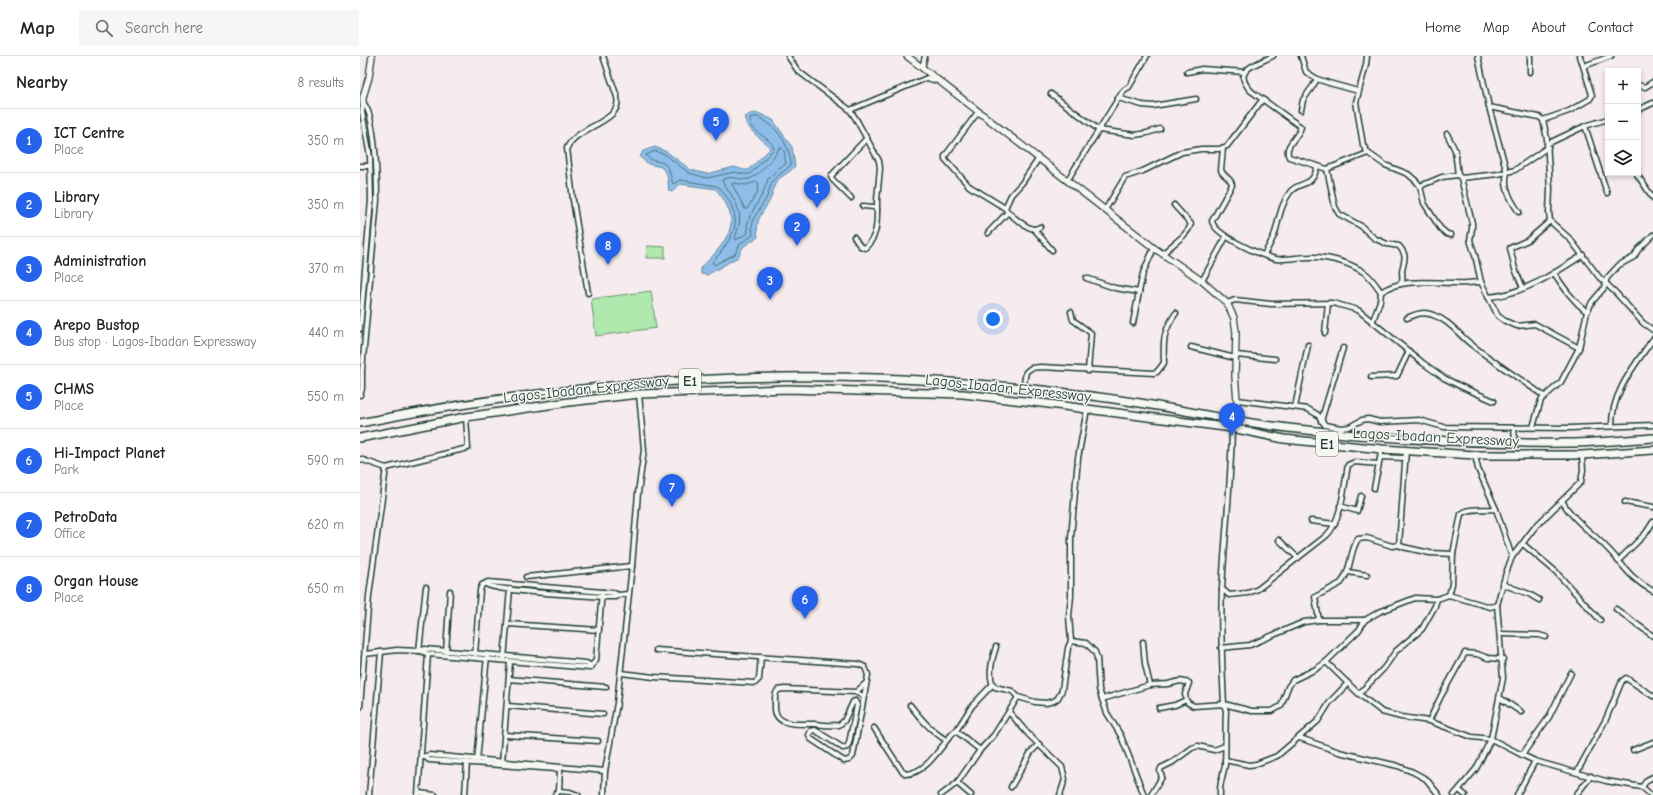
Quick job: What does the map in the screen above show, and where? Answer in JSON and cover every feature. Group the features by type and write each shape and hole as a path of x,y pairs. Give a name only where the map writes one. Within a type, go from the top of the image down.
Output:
{"highway":[{"name":"Lagos-Ibadan Expressway","path":"360,423 491,400 578,389 662,382 786,376 881,378 964,382 1023,388 1142,404 1236,421 1346,434 1475,442 1570,443 1653,438"},
{"name":"Lagos-Ibadan Expressway","path":"360,438 466,417 569,402 639,394 788,389 905,391 963,394 1232,428 1284,439 1382,449 1474,454 1582,455 1653,450"}],"street":[{"path":"360,329 371,200 370,166 367,136 362,112 362,100 369,77 372,56"},
{"path":"588,293 573,200 567,148 569,143 581,132 612,116 615,111 618,102 617,97 603,56"},
{"path":"788,56 798,71 850,110 879,161 880,168 876,232 870,243 865,248 860,246 854,237"},
{"path":"907,56 1154,248 1202,280 1227,302 1234,318 1237,400 1236,421"},
{"path":"922,68 925,56"},
{"path":"1067,181 1118,98 1124,90 1129,87 1147,56"},
{"path":"1273,56 1251,66 1245,72 1243,79 1244,84 1251,91 1301,127 1288,149 1289,157 1327,169 1368,153"},
{"path":"1301,56 1306,72 1317,79 1338,87 1358,91"},
{"path":"1367,56 1356,102 1362,141 1368,153 1385,164 1408,174 1420,186 1424,204 1440,228 1447,234 1451,235"},
{"path":"1478,56 1489,108 1507,173 1505,182 1509,194 1519,212"},
{"path":"1530,56 1530,72"},
{"path":"1543,120 1569,111 1590,99 1592,95 1580,56"},
{"path":"1584,66 1611,56"},
{"path":"1187,72 1202,69 1245,72"},
{"path":"850,110 927,78 939,81"},
{"path":"1301,110 1303,100 1317,79"},
{"path":"1641,86 1644,87 1653,82"},
{"path":"1051,94 1099,130 1134,134 1146,133 1160,129"},
{"path":"1118,98 1142,105 1153,106 1196,99"},
{"path":"1105,210 1125,177 1143,171 1182,152 1201,149 1221,150 1227,146 1263,99"},
{"path":"360,395 362,389 362,371 377,194 376,156 373,135 368,111 362,100"},
{"path":"1641,109 1653,103"},
{"path":"1489,108 1539,117 1543,120 1548,146 1550,189 1548,212 1550,221 1570,239 1599,277 1606,282 1643,323 1653,330"},
{"path":"978,112 945,156 945,159 969,186 1006,210 1029,228 1034,229 1040,227"},
{"path":"1420,186 1442,177 1507,173 1525,164 1548,146 1585,126 1605,120"},
{"path":"1585,126 1607,194"},
{"path":"1447,134 1455,150 1472,223 1470,240 1481,282 1498,316 1517,326 1535,324 1579,348"},
{"path":"850,198 832,179 831,176 867,138"},
{"path":"1221,150 1221,172 1229,178 1232,184 1212,223 1226,237 1276,259 1310,256 1342,262 1364,272 1381,292 1380,301 1372,323"},
{"path":"988,233 1006,210 1011,195 1022,183 1039,158"},
{"path":"360,166 370,166"},
{"path":"1264,255 1273,239 1284,204 1290,193 1294,189 1306,184 1313,177 1317,166"},
{"path":"1327,169 1334,207 1338,214 1361,226 1374,238 1388,244 1399,246 1402,249 1405,262 1402,270 1402,281 1400,284"},
{"path":"1638,176 1653,198"},
{"path":"1163,254 1191,226 1191,222 1174,205"},
{"path":"864,206 874,207 877,210"},
{"path":"1523,288 1510,248 1528,240 1550,221"},
{"path":"1034,229 1052,250"},
{"path":"1533,427 1538,407 1544,396 1561,382 1579,348 1587,312 1592,302 1604,288 1607,278 1625,261 1634,258 1638,250 1653,235"},
{"path":"1202,280 1226,237"},
{"path":"1133,323 1143,273 1154,248"},
{"path":"1488,297 1508,294 1523,288 1554,273 1583,255"},
{"path":"1554,273 1575,303 1587,312"},
{"path":"1086,278 1115,288 1139,292"},
{"path":"1381,292 1400,284 1424,282 1458,284 1481,282"},
{"path":"1227,302 1235,300 1271,304 1333,303 1358,310 1372,323 1444,378 1494,401"},
{"path":"1325,333 1328,303"},
{"path":"1071,312 1073,320 1091,333 1088,370"},
{"path":"1407,318 1426,312 1435,315 1446,322 1471,344 1495,362 1544,396"},
{"path":"1023,388 1026,372 1031,368 1041,367 1157,372 1164,362 1163,340 1167,326 1176,313"},
{"path":"1612,426 1611,414 1624,381 1653,340"},
{"path":"1295,407 1308,345"},
{"path":"1191,347 1236,357 1275,359"},
{"path":"1321,421 1343,348"},
{"path":"1371,376 1397,376 1409,351"},
{"path":"604,795 605,771 612,736 621,673 644,443 639,394"},
{"path":"1237,400 1295,407 1313,411 1325,425 1340,428 1348,427 1368,419 1380,422 1419,420 1444,427 1481,426 1514,428 1570,428 1653,425"},
{"path":"992,685 1012,691 1018,698 1046,703 1054,701 1058,698 1062,690 1068,648 1071,641 1068,616 1071,596 1071,538 1078,458 1087,409"},
{"path":"360,459 386,468 468,448 466,417"},
{"path":"1220,795 1219,785 1223,774 1225,760 1226,711 1224,704 1221,648 1222,590 1232,469 1232,428"},
{"path":"1514,428 1515,442"},
{"path":"1374,488 1382,449"},
{"path":"1399,545 1406,450"},
{"path":"1474,454 1478,469 1496,509 1512,557"},
{"path":"1454,795 1476,769 1490,740 1503,678 1497,605 1502,584 1512,557 1544,517 1581,482 1583,470 1582,455"},
{"path":"1380,457 1405,458"},
{"path":"1222,590 1229,595 1248,592 1258,588 1326,536 1332,531 1335,524 1348,466 1355,462 1378,464"},
{"path":"360,706 369,596 386,468"},
{"path":"1340,506 1357,511 1361,496"},
{"path":"1562,501 1572,516 1603,543 1631,576 1640,584 1653,591"},
{"path":"1625,502 1653,507"},
{"path":"1449,595 1452,584 1453,554 1461,514 1469,511 1496,509"},
{"path":"1311,521 1335,524"},
{"path":"1618,561 1646,534 1653,522"},
{"path":"1319,620 1316,598 1341,583 1348,572 1354,544 1358,539 1367,538 1392,546 1399,545 1430,553 1453,554"},
{"path":"1278,540 1298,558"},
{"path":"1522,544 1555,570 1600,620"},
{"path":"526,577 632,566"},
{"path":"1348,572 1367,575"},
{"path":"475,654 480,590 482,585 490,582 614,593 618,595"},
{"path":"486,584 489,587 510,590 602,597 615,597 618,595 628,594"},
{"path":"504,659 511,584"},
{"path":"1502,584 1529,594 1539,600"},
{"path":"420,651 426,587"},
{"path":"446,652 450,591"},
{"path":"504,659 510,662 585,669 592,666 596,660 602,592"},
{"path":"1102,699 1150,685 1168,684 1180,681 1188,683 1185,694 1186,700 1194,706 1224,704 1252,711 1272,711 1281,706 1288,687 1293,680 1316,669 1326,662 1354,635 1365,620 1379,612 1415,598 1437,599 1449,595 1490,607 1497,605"},
{"path":"1359,694 1384,668 1396,651 1422,629 1435,606 1437,599"},
{"path":"1616,609 1653,636"},
{"path":"1221,648 1250,645 1296,624 1319,620 1365,620"},
{"path":"508,624 599,630"},
{"path":"1500,634 1539,635 1546,637"},
{"path":"1071,641 1086,643 1092,647 1095,652 1097,658 1098,682 1102,699 1107,713 1121,736 1144,795"},
{"path":"1142,642 1150,685"},
{"path":"874,728 902,771 906,774 916,772 926,764 946,740 956,731 972,706 992,685 991,669 996,648"},
{"path":"365,654 397,650 425,650 475,654 486,657"},
{"path":"656,650 858,664 865,667 868,675 867,683 853,756 852,759 847,762 839,759 811,739 809,735 811,731 817,730 842,748 847,747 857,705 855,701 853,702 844,721 837,725 787,723 781,720 775,713 775,694 781,689 856,692 864,697"},
{"path":"420,651 428,654 586,663 592,666"},
{"path":"369,795 381,652"},
{"path":"428,654 424,757 418,794 435,795"},
{"path":"1429,721 1441,696 1465,654 1477,654 1488,658 1502,659"},
{"path":"477,761 486,657"},
{"path":"621,673 654,677 755,683 759,679 761,657"},
{"path":"502,763 508,706 510,662"},
{"path":"1326,662 1359,694 1382,712 1392,716 1429,721 1472,737 1490,740 1535,761 1606,781 1642,787 1651,795"},
{"path":"1522,755 1549,717 1571,673"},
{"path":"1577,772 1606,718 1622,681 1626,678 1653,696"},
{"path":"509,679 606,687"},
{"path":"856,692 867,683"},
{"path":"1225,760 1249,764 1265,762 1277,756 1300,738 1318,721 1330,702 1348,683"},
{"path":"941,795 957,783 980,750 994,735 1018,698"},
{"path":"1500,698 1521,712"},
{"path":"1159,708 1175,705 1186,700"},
{"path":"910,705 922,722 934,733 946,740"},
{"path":"508,706 603,714"},
{"path":"1009,712 1062,767 1065,779 1060,795"},
{"path":"956,731 980,750"},
{"path":"505,735 598,741"},
{"path":"1300,738 1340,752 1398,766 1426,779 1439,795"},
{"path":"1633,750 1653,742"},
{"path":"1011,787 1031,752 1039,744"},
{"path":"1151,795 1162,777 1160,771 1161,768 1173,762 1188,750 1198,746 1214,750 1225,746"},
{"path":"424,757 429,755 477,761 560,766 561,768 605,771"},
{"path":"424,757 429,760 467,762 477,761"},
{"path":"1517,795 1535,761"},
{"path":"465,795 467,762"},
{"path":"555,795 559,791 561,768"},
{"path":"1576,795 1591,776"},
{"path":"1642,787 1647,780 1653,777"},
{"path":"957,783 971,795"},
{"path":"1459,790 1465,795"},
{"path":"559,791 570,792 578,795"}],"green space":[{"path":"647,246 665,247 665,258 646,258"},
{"path":"651,291 656,328 596,336 591,299"}],"water":[{"path":"758,113 773,120 792,147 795,166 776,182 770,200 758,221 758,237 743,247 738,257 707,275 701,274 701,267 720,247 730,229 731,218 726,205 716,189 680,184 672,192 669,191 667,174 661,167 648,164 640,157 643,151 655,147 667,152 691,170 707,174 734,167 748,170 770,149 747,124 745,117 750,114"}],"place":[{"name":"CHMS","path":"716,141"},
{"name":"ICT Centre","path":"817,208"},
{"name":"Library","path":"797,246"},
{"name":"Organ House","path":"608,265"},
{"name":"Administration","path":"770,300"},
{"name":"Arepo Bustop","path":"1232,436"},
{"name":"PetroData","path":"672,507"},
{"name":"Hi-Impact Planet","path":"805,619"}]}
